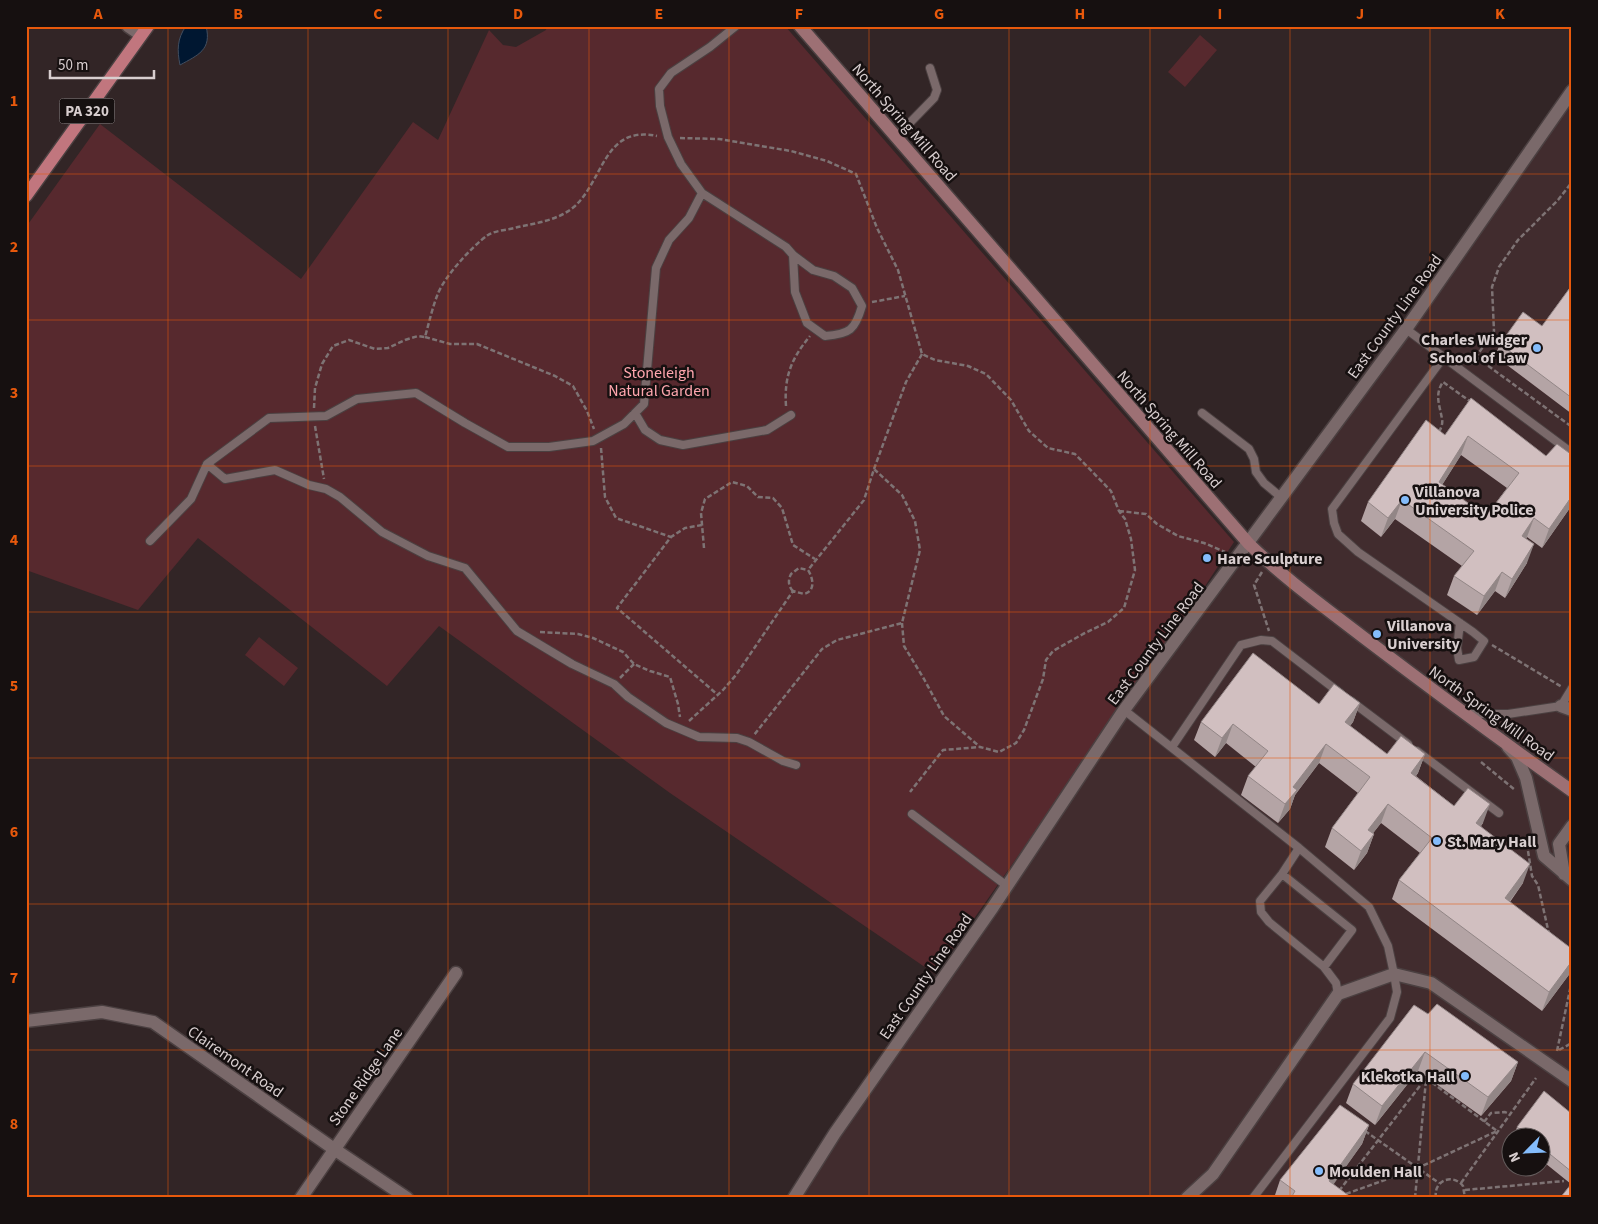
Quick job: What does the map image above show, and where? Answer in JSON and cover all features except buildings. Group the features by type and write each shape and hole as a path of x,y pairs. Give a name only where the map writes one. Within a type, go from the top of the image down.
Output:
{"main road":[{"name":"North Spring Mill Road","path":"800,26 1249,544 1268,562 1464,714 1572,791"},
{"name":"PA 320","path":"28,190 145,31"}],"street":[{"path":"128,26 145,31"},
{"name":"East County Line Road","path":"794,1198 836,1133 1007,886 1124,710 1249,544 1406,329 1572,91"},
{"path":"1503,742 1517,757 1526,778 1544,856 1568,877"},
{"path":"1568,877 1559,844 1572,826"},
{"name":"Stone Ridge Lane","path":"301,1198 456,973"},
{"path":"1187,1198 1213,1174 1338,994 1394,974 1431,983 1572,1081"},
{"name":"Clairemont Road","path":"26,1021 102,1012 153,1022 407,1198"}],"lane":[{"path":"736,26 710,47 671,73 659,89 660,106 668,138 681,164 702,194 786,247 793,255 813,270 834,276 852,288 862,306 857,324 842,335 825,336 807,323 795,292 793,255"},
{"path":"896,136 934,98 937,90 930,68"},
{"path":"150,541 191,499 207,464 269,418 326,416 357,399 416,393 465,423 508,446 549,447 593,441 624,424 644,404 656,268 669,240 689,218 702,194"},
{"path":"1406,329 1572,453"},
{"path":"1443,358 1332,509 1338,534 1358,552 1460,623 1484,641 1474,656 1459,660 1457,648 1460,623"},
{"path":"635,413 644,430 660,440 683,445 767,430 788,413"},
{"path":"1202,413 1249,449 1254,459 1256,472 1264,483 1282,498"},
{"path":"207,464 225,479 275,470 309,485 326,489 340,497 382,532 428,556 465,568 517,631 572,664 614,684 666,723 699,737 737,738 749,742 783,761 796,765"},
{"path":"1172,747 1241,645 1261,640 1272,641 1499,813"},
{"path":"1464,714 1508,714 1566,708 1571,689"},
{"path":"1124,710 1299,848 1369,907 1388,946 1397,992 1390,1018 1253,1198"},
{"path":"912,814 1007,886"},
{"path":"1299,848 1282,874 1260,901 1261,912 1269,922 1324,967 1336,983 1338,994"},
{"path":"1282,874 1352,930 1324,967"}],"path":[{"path":"425,337 437,294 465,256 490,234 552,220 574,207 585,195 608,153 626,137 636,134 650,134 668,138 719,139 791,151 828,161 856,174 877,228 898,270 922,354 906,382 864,500 808,570"},
{"path":"1464,374 1494,331 1492,287 1499,267 1518,240 1558,200 1572,182"},
{"path":"862,306 874,301 905,296"},
{"path":"788,413 785,394 788,371 808,337 817,330"},
{"path":"326,489 314,416 315,388 322,364 333,346 349,340 375,350 388,348 418,336 450,344 477,344 540,369 573,386 587,411 603,451 606,497 616,518 671,537"},
{"path":"910,792 943,750 980,747 999,752 1016,743 1024,730 1034,706 1043,679 1046,660 1053,651 1108,622 1124,608 1135,570 1131,539 1125,519 1119,511 1111,491 1087,466 1075,454 1048,448 1030,431 1011,400 986,374 968,366 935,360 922,354"},
{"path":"1476,357 1572,428"},
{"path":"1438,439 1443,420 1438,394 1443,382 1471,402"},
{"path":"874,469 902,495 915,521 917,531 920,550 902,623 904,646 944,716 980,747"},
{"path":"704,548 701,513 705,499 732,482 747,486 758,497 773,498 782,508 793,545 815,559"},
{"path":"1119,511 1146,514 1157,524 1178,536 1238,558"},
{"path":"702,525 685,528 671,537 616,608 718,695"},
{"path":"1268,562 1254,585 1272,641"},
{"path":"799,568 808,570 813,580 810,592 804,594 793,591 788,583 791,574 799,568"},
{"path":"517,631 578,634 592,638 623,652 634,664 670,677 680,718 686,724 718,695 736,675 793,591"},
{"path":"749,742 822,650 837,640 902,623"},
{"path":"1484,641 1571,689"},
{"path":"614,684 634,664"},
{"path":"1481,762 1517,791"},
{"path":"1527,844 1532,876 1538,885 1550,938"},
{"path":"1572,980 1557,1051 1572,1043"},
{"path":"1426,1078 1497,1131"},
{"path":"1334,1198 1426,1078"},
{"path":"1415,1198 1426,1078"},
{"path":"1461,1183 1536,1078"},
{"path":"1484,1122 1490,1112 1505,1112 1509,1114"},
{"path":"1363,1129 1439,1183"},
{"path":"1334,1198 1418,1168 1497,1131"},
{"path":"1436,1198 1435,1191 1439,1183 1445,1179 1461,1183 1465,1190 1465,1198"},
{"path":"1465,1190 1564,1181"}],"shaded area":[{"name":"Villanova University","path":"1572,90 1572,1198 799,1198 1124,710"}],"green space":[{"name":"Stoneleigh Natural Garden","path":"547,26 785,26 1234,542 1165,647 935,974 670,793 439,626 387,686 198,538 138,610 26,570 26,227 100,124 301,279 413,122 438,140 489,30 503,45 516,47 546,30"},
{"path":"1200,35 1217,50 1185,87 1168,72"},
{"path":"259,637 298,668 284,686 245,655"}],"water":[{"path":"186,26 206,26 207,41 198,55 180,65 178,45"}],"place":[{"name":"Charles Widger School of Law","path":"1537,348"},
{"name":"Villanova University Police","path":"1405,500"},
{"name":"Hare Sculpture","path":"1207,558"},
{"name":"Villanova University","path":"1377,634"},
{"name":"St. Mary Hall","path":"1437,841"},
{"name":"Klekotka Hall","path":"1465,1076"},
{"name":"Moulden Hall","path":"1319,1171"}]}
